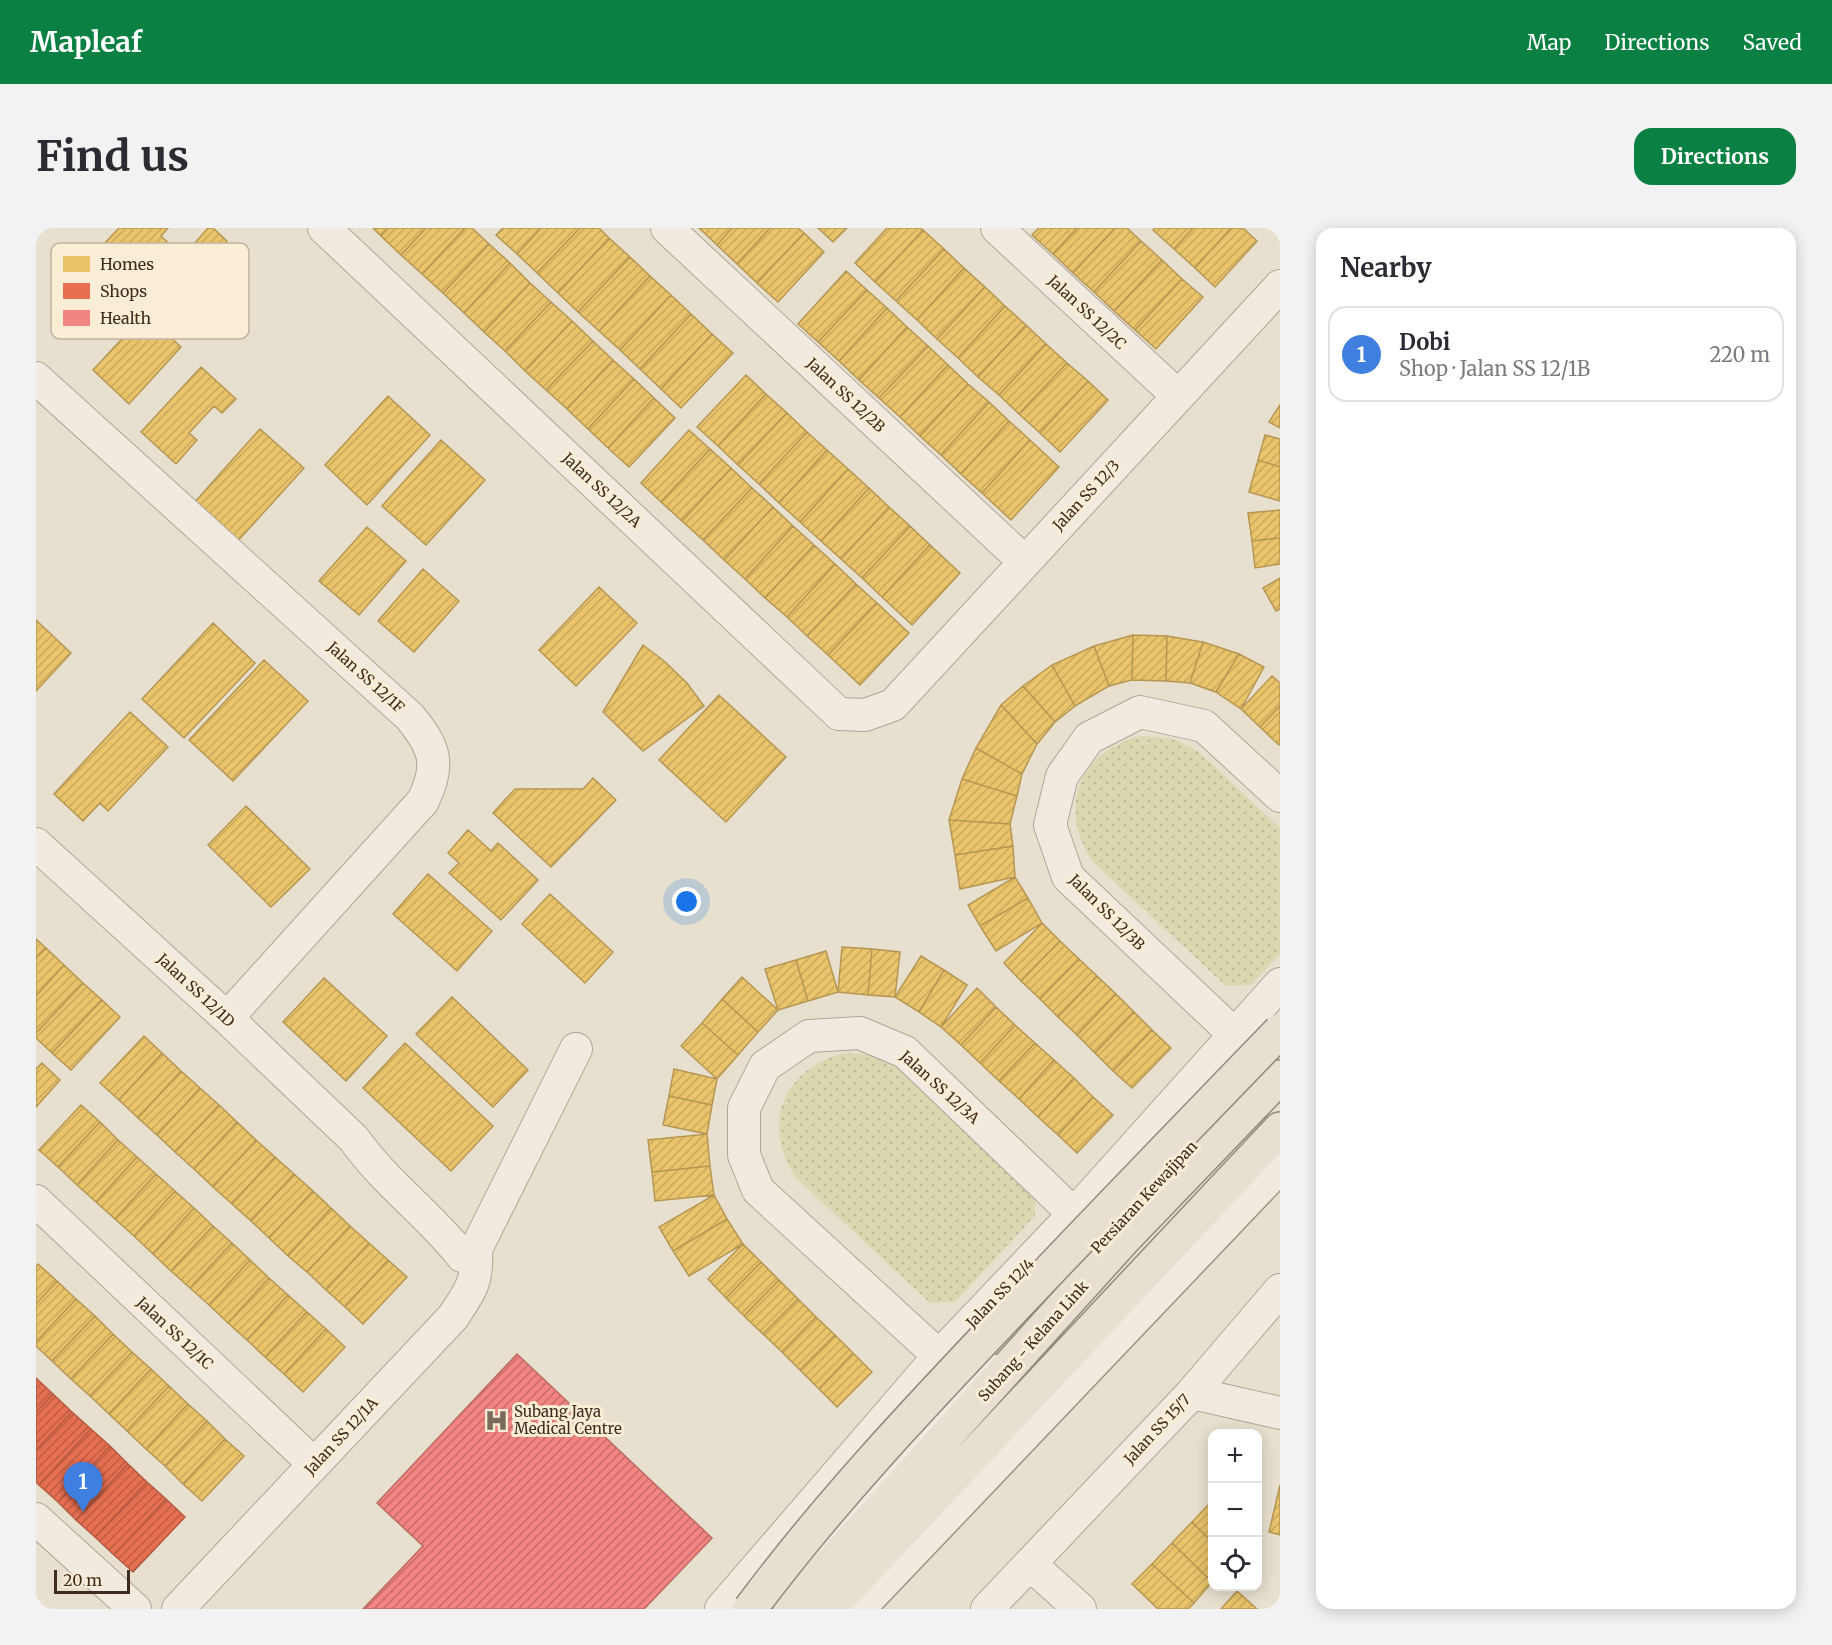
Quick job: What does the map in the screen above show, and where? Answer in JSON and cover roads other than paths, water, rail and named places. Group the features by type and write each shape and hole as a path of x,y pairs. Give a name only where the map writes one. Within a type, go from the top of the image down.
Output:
{"main road":[{"path":"727,1608 790,1555 870,1461 1280,1031"},
{"name":"Persiaran Kewajipan","path":"763,1609 1280,1050"},
{"name":"Subang - Kelana Link","path":"790,1609 1125,1238 1280,1077"},
{"path":"829,1609 1280,1129"},
{"path":"858,1609 1280,1166"}],"street":[{"name":"Jalan SS 12/2A","path":"324,228 839,714 865,715 893,705"},
{"name":"Jalan SS 12/2B","path":"667,228 1025,562"},
{"name":"Jalan SS 12/2C","path":"997,228 1178,396"},
{"name":"Jalan SS 12/3","path":"893,705 1280,286"},
{"name":"Jalan SS 12/1F","path":"36,378 410,717 426,738 434,758 433,781 423,801 227,1018"},
{"name":"Jalan SS 12/3B","path":"1234,1034 1068,877 1050,825 1062,776 1089,738 1140,712 1204,726 1280,796"},
{"name":"Jalan SS 12/1D","path":"36,844 227,1018 354,1139 381,1153 463,1232 469,1253"},
{"name":"Jalan SS 12/4","path":"727,1608 939,1356 1074,1214 1280,984"},
{"name":"Jalan SS 12/3A","path":"939,1356 758,1190 744,1155 744,1108 765,1066 809,1036 860,1033 905,1052 1074,1214"},
{"name":"Jalan SS 12/1A","path":"178,1609 453,1284 576,1049"},
{"name":"Jalan SS 12/1C","path":"36,1201 307,1457"},
{"name":"Jalan SS 15/7","path":"987,1609 1192,1393 1280,1290"},
{"path":"974,1320 1005,1347"},
{"path":"1192,1393 1280,1413"},
{"name":"Jalan SS 12/1A","path":"155,1609 307,1457"},
{"path":"36,1519 128,1606"},
{"path":"1030,1564 1080,1609"}],"place":[{"name":"Subang Jaya Medical Centre","path":"496,1420"},
{"name":"Dobi","path":"83,1512"}]}
